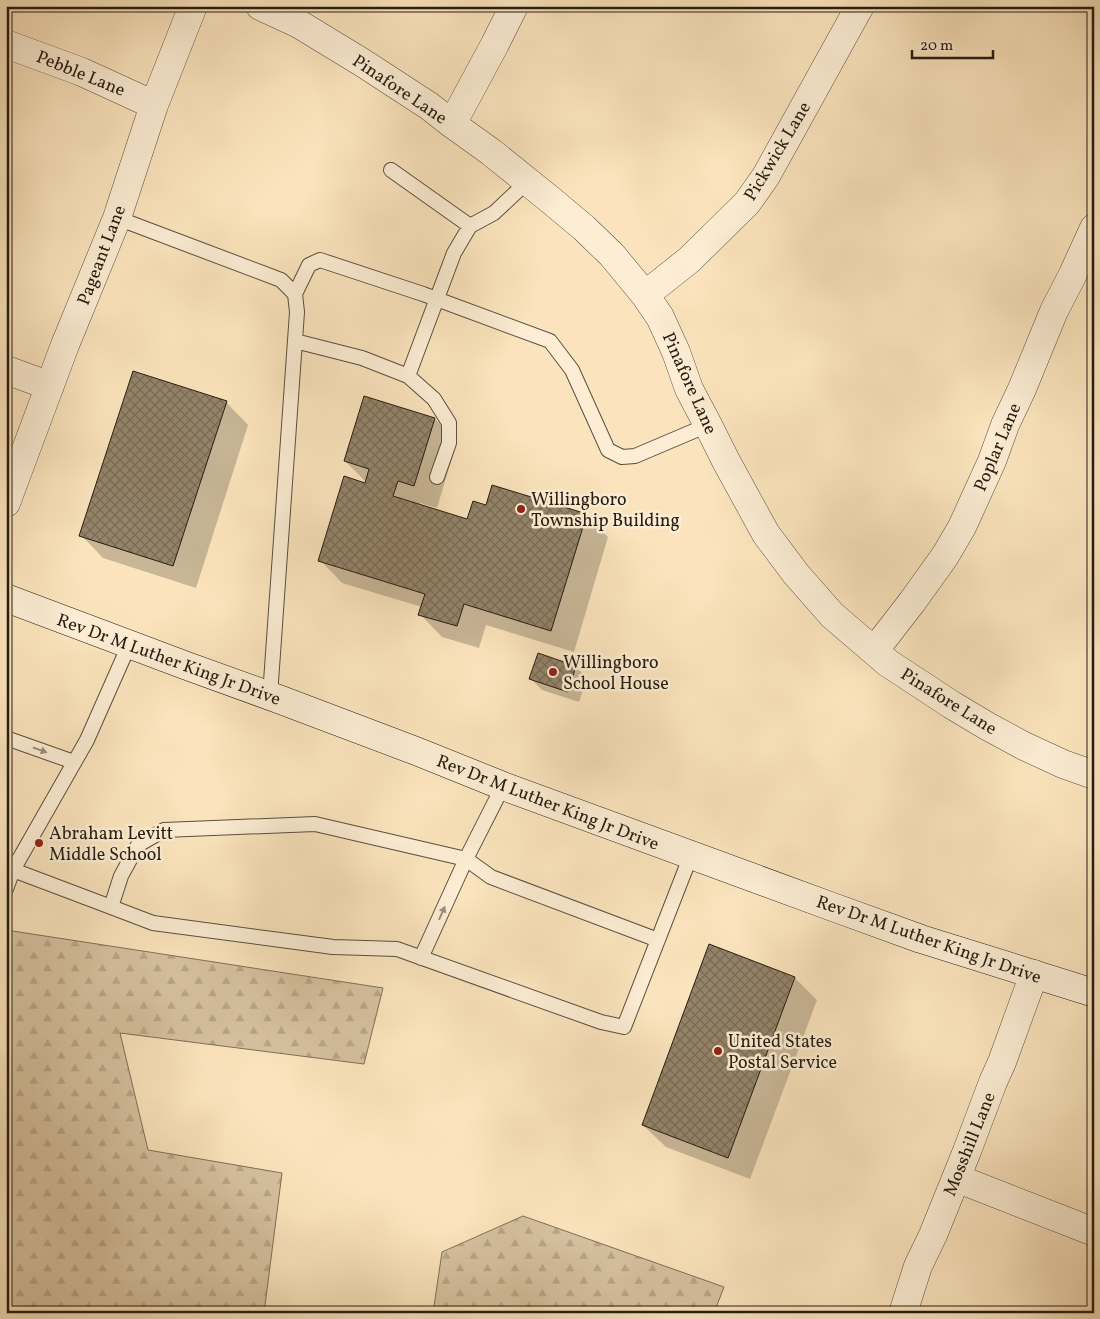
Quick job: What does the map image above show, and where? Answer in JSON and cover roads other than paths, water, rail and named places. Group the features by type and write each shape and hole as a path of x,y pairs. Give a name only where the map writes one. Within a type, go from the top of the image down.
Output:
{"street":[{"name":"Pageant Lane","path":"6,504 65,345 117,218 154,105 193,6"},
{"name":"Pinafore Lane","path":"260,6 299,24 429,106 528,182 584,228 612,255 646,295 660,317 676,352 689,388 766,534 796,574 832,615 874,651 919,684 987,726 1063,764 1094,775"},
{"path":"452,124 514,6"},
{"name":"Pickwick Lane","path":"646,295 689,260 747,204 766,176 860,6"},
{"name":"Pebble Lane","path":"6,44 82,72 154,105"},
{"name":"Poplar Lane","path":"874,651 945,556 962,527 992,461 1005,425 1054,311 1094,228"},
{"path":"6,370 50,386"},
{"name":"Rev Dr M Luther King Jr Drive","path":"6,598 416,751 503,786 921,939 1094,993"},
{"name":"Mosshill Lane","path":"903,1313 918,1266 934,1235 986,1104 1034,974"},
{"path":"956,1178 1094,1232"}],"lane":[{"path":"391,170 470,226"},
{"path":"408,376 454,253 470,226 494,213 528,182"},
{"path":"117,218 281,280 295,294"},
{"path":"270,696 297,312 295,294 309,265 320,260 437,299 550,341 572,370 608,450 622,457 635,456 708,425"},
{"path":"294,341 362,358 408,376 434,399 449,424 449,444 436,477"},
{"path":"6,889 14,870 86,740 129,645"},
{"path":"6,738 74,762"},
{"path":"422,958 466,859 503,786"},
{"path":"111,906 121,876 138,845 164,830 315,824 466,859 491,877 658,940"},
{"path":"14,870 153,923 333,947 396,949 601,1022 624,1027 691,855"}],"place":[{"name":"Willingboro Township Building","path":"521,509"},
{"name":"Willingboro School House","path":"553,672"},
{"name":"Abraham Levitt Middle School","path":"39,843"},
{"name":"United States Postal Service","path":"718,1051"}]}
